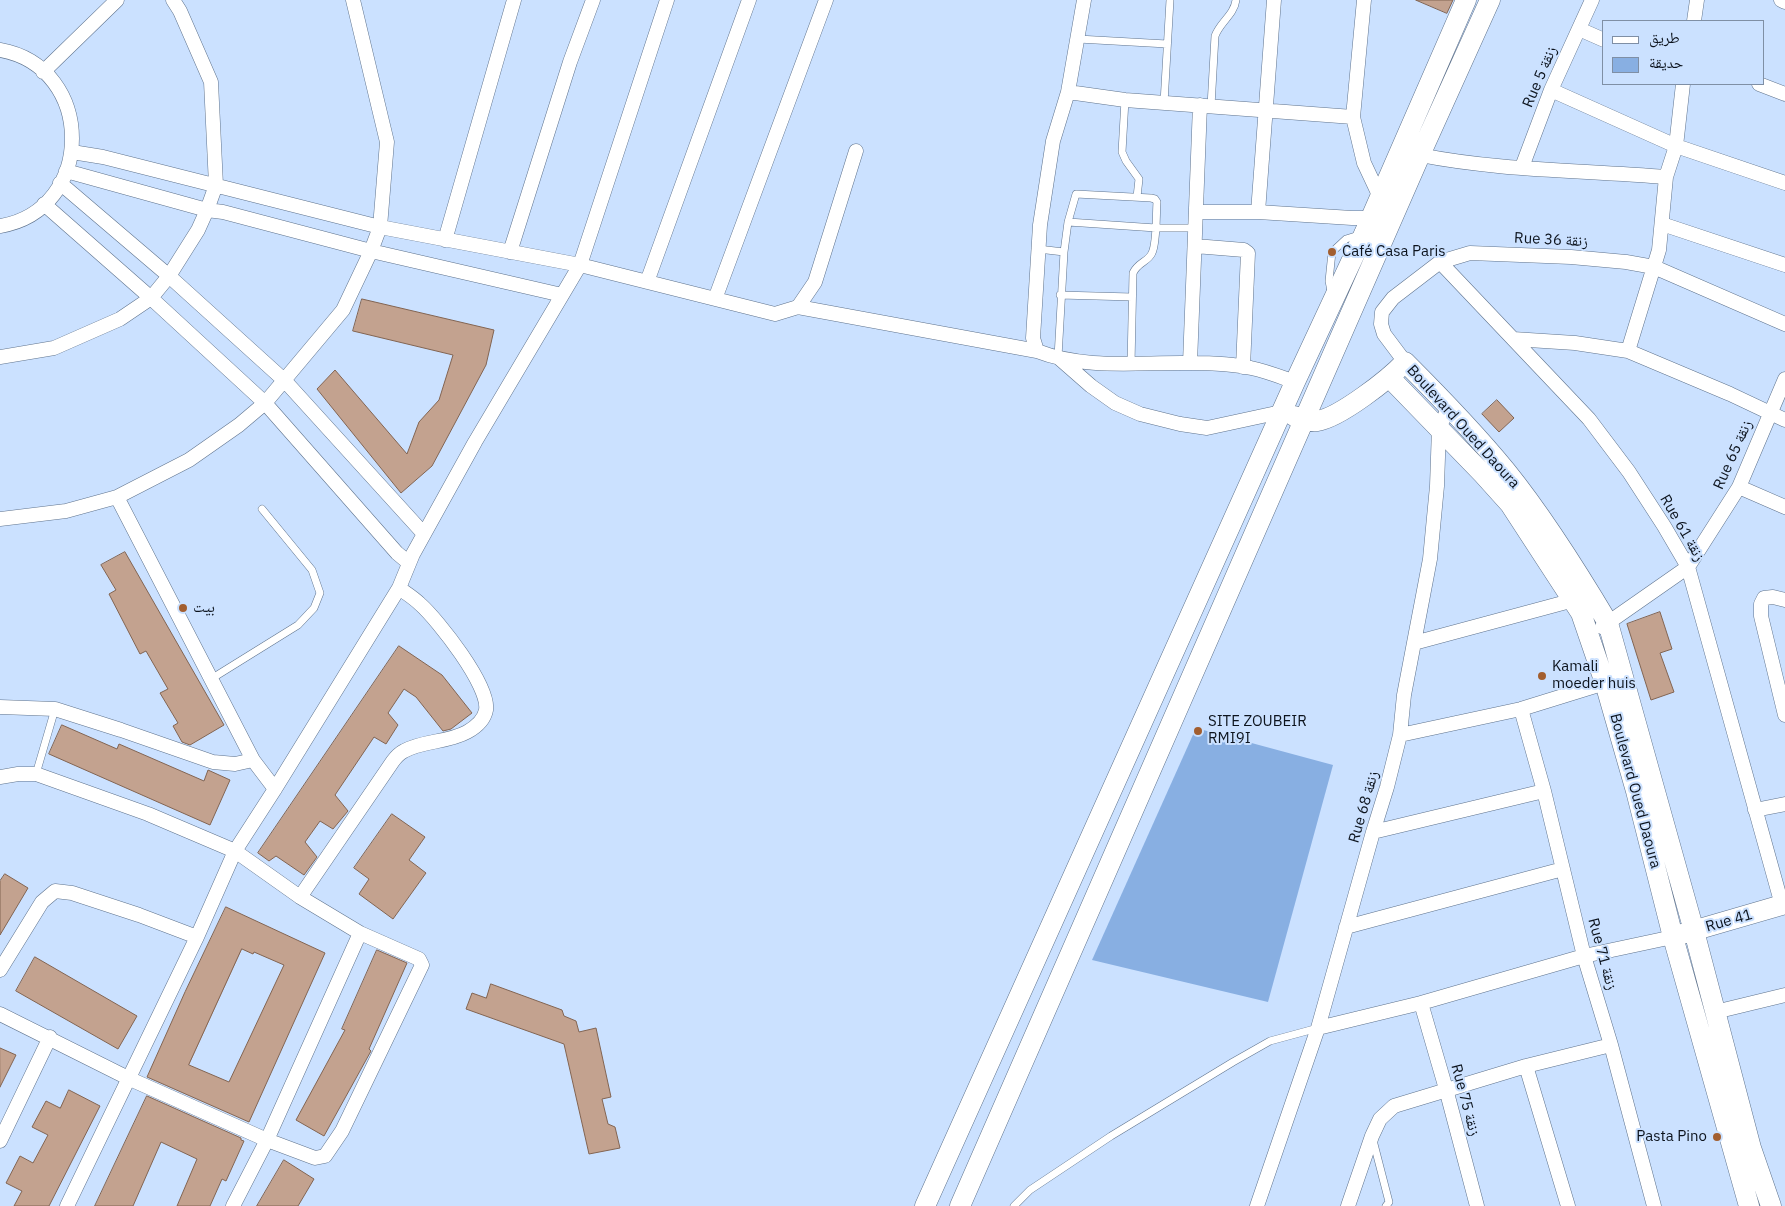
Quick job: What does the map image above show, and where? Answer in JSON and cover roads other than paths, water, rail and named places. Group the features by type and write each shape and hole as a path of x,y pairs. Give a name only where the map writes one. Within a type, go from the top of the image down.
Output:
{"main road":[{"path":"925,1206 1295,382 1368,226 1466,0"},
{"path":"960,1206 1420,155 1490,0"},
{"name":"Boulevard Oued Daoura","path":"1749,1206 1673,937 1636,791 1605,684 1581,613 1510,504 1390,378 1405,362 1449,407 1506,471 1535,510 1608,623 1752,1148 1771,1206"},
{"path":"1282,412 1304,420 1317,421 1332,416 1390,378"},
{"name":"Rue 41","path":"1673,937 1784,905"}],"street":[{"path":"44,72 117,0"},
{"path":"0,357 54,348 120,319 151,298 198,230 216,185 211,82 180,11 173,0"},
{"path":"0,519 66,510 117,497 189,460 239,425 265,402 285,381 343,310 371,251 380,227 388,142 353,0"},
{"path":"445,240 514,0"},
{"path":"510,252 570,62 593,0"},
{"path":"68,1206 130,1079 235,851 399,588 424,534 475,442 580,265 667,0"},
{"path":"647,282 749,0"},
{"path":"715,299 826,0"},
{"path":"1037,350 1033,338 1038,249 1053,141 1068,92 1084,0"},
{"path":"1258,212 1274,0"},
{"path":"1364,0 1353,117 1364,163 1380,197"},
{"name":"Rue 5 زنقة","path":"1522,167 1552,90 1592,0"},
{"path":"1694,20 1697,0"},
{"path":"1781,0 1785,2"},
{"path":"1579,28 1602,39"},
{"path":"0,50 19,56 44,72 54,83 68,109 73,138 72,152 63,177 54,193 44,204 20,220 0,226"},
{"path":"1628,351 1659,250 1666,177 1676,146 1683,85"},
{"path":"1762,85 1785,94"},
{"path":"1552,90 1676,146 1785,183"},
{"path":"1068,92 1125,100 1353,117"},
{"path":"1190,363 1194,246 1205,105"},
{"path":"798,307 815,282 856,151"},
{"path":"72,152 103,156 380,227 580,265 775,314 798,307 1037,350 1058,357 1084,362 1131,364 1190,363 1250,367 1295,382"},
{"path":"1420,155 1441,160 1666,177"},
{"path":"63,177 223,212 371,251 562,295"},
{"path":"63,177 168,276 285,381 424,534"},
{"path":"44,204 265,402 391,546 409,563"},
{"path":"1196,212 1258,212 1352,218 1368,226"},
{"path":"1662,224 1785,266"},
{"path":"1194,246 1244,250 1248,252 1243,367"},
{"name":"Rue 36 زنقة","path":"1405,362 1384,334 1381,324 1382,312 1393,298 1440,262 1470,252 1571,257 1626,262 1654,267 1784,321"},
{"name":"Rue 61 زنقة","path":"1440,262 1589,419 1629,472 1688,567 1755,810 1784,905"},
{"path":"1513,339 1575,343 1628,351 1712,386 1785,420"},
{"path":"1058,357 1091,386 1115,403 1140,414 1180,424 1207,428 1282,412"},
{"name":"Rue 65 زنقة","path":"1590,636 1688,567 1739,487 1785,379"},
{"name":"Rue 68 زنقة","path":"1257,1206 1318,1028 1400,736 1404,696 1430,559 1437,486 1439,428 1449,407"},
{"path":"1739,487 1785,507"},
{"path":"117,497 253,760 275,789"},
{"path":"300,897 393,761 403,751 420,744 449,739 466,733 483,719 487,708 483,694 461,652 420,604 399,588"},
{"path":"1785,600 1773,597 1764,598 1760,604 1761,616 1785,715"},
{"path":"1414,643 1574,600"},
{"path":"1400,736 1521,709 1605,684"},
{"path":"0,707 55,709 213,762 235,764 253,760"},
{"name":"Rue 71 زنقة","path":"1521,709 1544,791 1584,956 1654,1206"},
{"path":"0,762 0,777 36,774 148,814 235,851 300,897 360,933 419,959 422,965 342,1131 325,1156 315,1158 267,1140 130,1079 0,1014"},
{"path":"1373,832 1544,791"},
{"path":"1755,810 1785,804"},
{"path":"1346,927 1563,869"},
{"path":"0,970 42,902 55,892 72,893 197,936"},
{"path":"234,1206 267,1140 360,933"},
{"path":"1318,1028 1421,1003 1584,956 1673,937"},
{"path":"1715,1012 1785,995"},
{"name":"Rue 75 زنقة","path":"1421,1003 1477,1206"},
{"path":"0,1141 50,1038"},
{"path":"1348,1206 1372,1136 1380,1119 1394,1106 1526,1066 1610,1045"},
{"path":"1526,1066 1568,1206"}],"lane":[{"path":"1164,103 1170,0"},
{"path":"1205,105 1215,36 1218,28 1233,10 1236,0"},
{"path":"1078,39 1167,44"},
{"path":"1125,100 1122,152 1126,162 1139,179 1137,197"},
{"path":"1058,357 1060,295 1064,252 1068,222 1076,194 1137,197 1155,199 1157,202 1153,253 1136,267 1134,273 1131,364"},
{"path":"1068,222 1156,228 1196,228"},
{"path":"1038,249 1064,252"},
{"path":"1060,295 1132,297"},
{"path":"211,679 298,625 314,608 320,593 312,570 262,510"},
{"path":"36,774 55,709"},
{"path":"1014,1206 1030,1190 1111,1136 1233,1062 1270,1041 1318,1028"},
{"path":"1372,1136 1389,1202 1386,1206"}],"place":[{"name":"Café Casa Paris","path":"1332,252"},
{"name":"بيت","path":"183,608"},
{"name":"Kamali moeder huis","path":"1542,676"},
{"name":"SITE ZOUBEIR RMI9I","path":"1198,731"},
{"name":"Pasta Pino","path":"1717,1137"}]}
